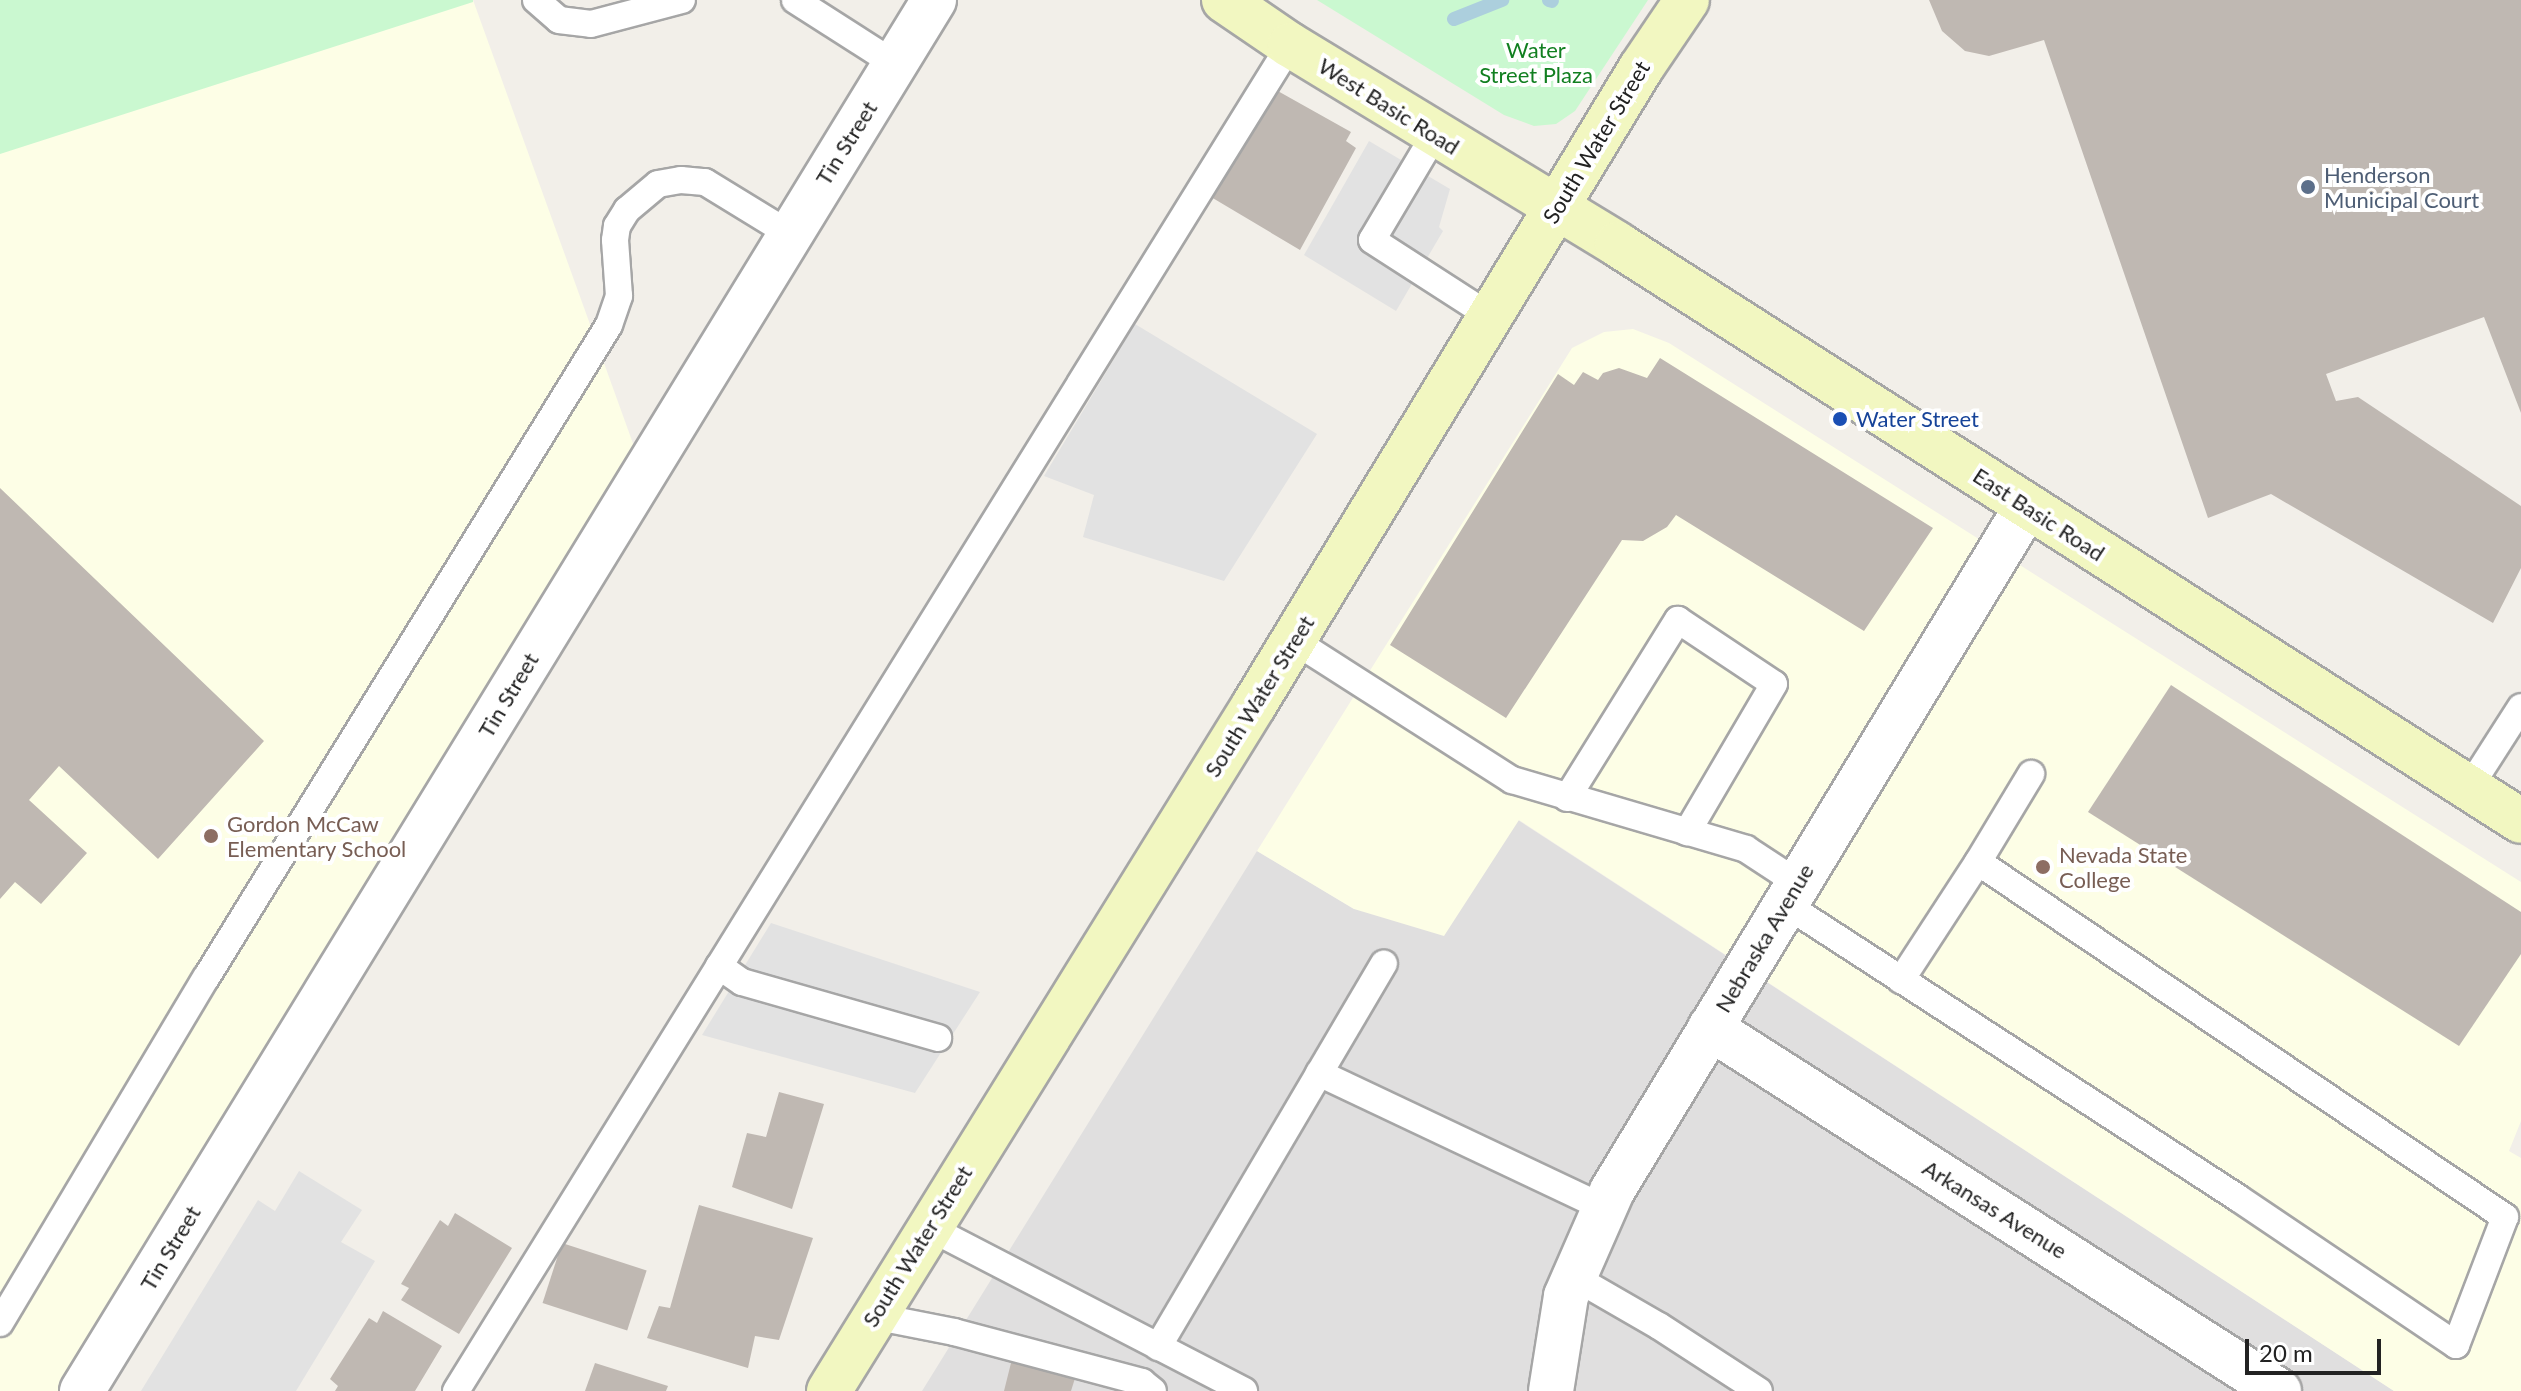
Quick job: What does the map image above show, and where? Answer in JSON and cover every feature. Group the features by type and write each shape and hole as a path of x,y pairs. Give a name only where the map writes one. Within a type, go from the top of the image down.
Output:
{"main road":[{"name":"West Basic Road","path":"1224,0 1290,45 1555,209"},
{"name":"South Water Street","path":"829,1391 1293,640 1654,46 1687,0"},
{"name":"East Basic Road","path":"1555,209 1617,244 2521,821"}],"street":[{"name":"Tin Street","path":"82,1391 934,0"},
{"name":"Nebraska Avenue","path":"1551,1391 1566,1296 1604,1208 2027,506"},
{"name":"Arkansas Avenue","path":"1710,1028 2279,1391"}],"lane":[{"path":"536,0 559,20 591,24 682,0"},
{"path":"795,0 895,64"},
{"path":"456,1391 1290,45"},
{"path":"1435,134 1372,240 1490,316"},
{"path":"0,1323 206,978 609,325 619,296 617,226 627,210 658,184 681,180 705,182 790,234"},
{"path":"1567,798 1678,620 1774,684 1687,832"},
{"path":"1293,640 1512,780 1746,849 1791,894 1901,980 2456,1345 2513,1218 1978,862"},
{"path":"2469,788 2521,707"},
{"path":"1901,980 2031,774"},
{"path":"1158,1347 1384,964"},
{"path":"719,966 742,982 938,1038"},
{"path":"1319,1073 1604,1208"},
{"path":"928,1227 1244,1391"},
{"path":"1574,1277 1659,1326 1759,1391"},
{"path":"873,1316 968,1335 1142,1382 1153,1391"}],"shaded area":[{"name":"Gordon McCaw Elementary School","path":"0,0 473,0 644,474 82,1391 0,1391"},
{"path":"1369,141 1450,189 1439,227 1443,231 1396,311 1304,255"},
{"path":"1135,324 1317,434 1224,581 1083,537 1094,495 1044,476"},
{"name":"Nevada State College","path":"1633,329 1669,343 2521,882 2521,1121 2509,1151 2521,1158 2521,1391 2394,1391 1519,820 1444,936 1354,909 1257,851 1572,348 1604,332"},
{"path":"1518,820 2394,1391 922,1391 1257,851 1354,909"},
{"path":"771,923 980,992 915,1093 702,1035"},
{"path":"299,1171 362,1210 341,1242 375,1261 296,1391 141,1391 258,1200 275,1211"}],"green space":[{"path":"0,0 473,0 473,2 0,154"},
{"name":"Water Street Plaza","path":"1317,0 1648,0 1575,111 1556,124 1534,126 1504,115"}],"building":[{"name":"Henderson Municipal Court","path":"1929,0 2521,0 2521,413 2484,317 2326,374 2336,401 2358,397 2521,506 2521,568 2493,623 2271,494 2208,518 2044,40 1989,56 1965,51 1942,31"},
{"path":"1276,90 1351,132 1346,141 1356,148 1300,250 1211,197"},
{"path":"1660,358 1933,528 1864,631 1676,515 1667,527 1643,541 1622,540 1506,718 1390,645 1558,374 1574,385 1583,372 1598,380 1603,373 1619,368 1647,378"},
{"path":"0,488 264,741 158,859 59,766 29,800 87,853 41,904 15,882 0,899"},
{"path":"2171,685 2521,912 2521,954 2459,1046 2088,812"},
{"path":"779,1092 824,1104 792,1209 732,1187 747,1133 766,1137"},
{"path":"699,1205 813,1238 779,1340 755,1336 748,1368 647,1338 659,1306 670,1308"},
{"path":"455,1213 512,1248 459,1334 401,1300 409,1288 401,1284 440,1220 448,1226"},
{"path":"562,1243 647,1271 627,1330 543,1303"},
{"path":"383,1311 442,1346 415,1391 335,1391 338,1386 330,1379 369,1318 377,1323"},
{"path":"1012,1359 1076,1375 1071,1391 1004,1391"},
{"path":"595,1363 668,1386 666,1391 585,1391"}],"waterway":[{"path":"1454,19 1502,0"}],"place":[{"name":"Henderson Municipal Court","path":"2308,187"},
{"name":"Water Street","path":"1840,419"},
{"name":"Gordon McCaw Elementary School","path":"211,836"},
{"name":"Nevada State College","path":"2043,867"}]}
